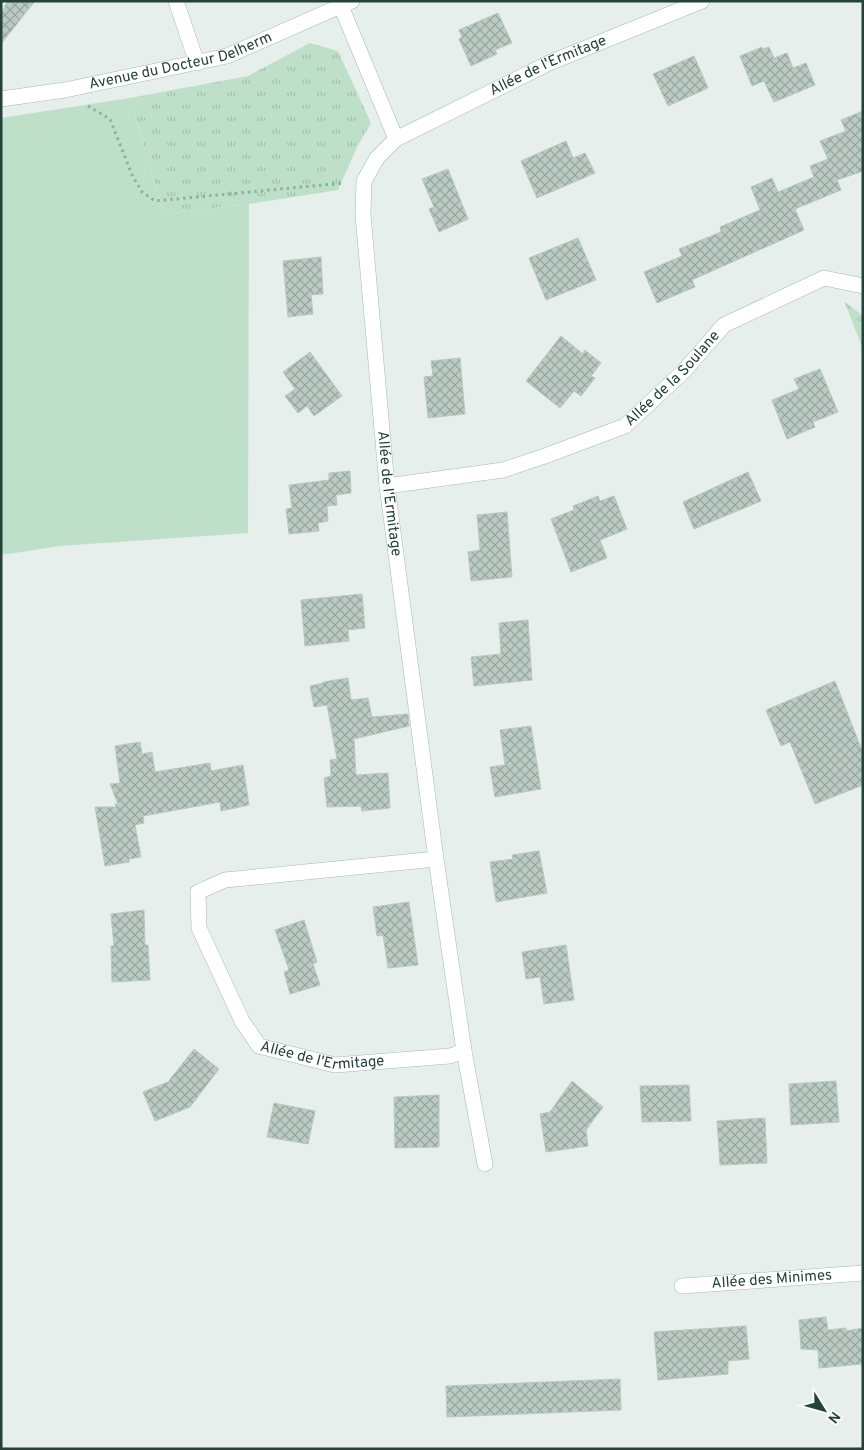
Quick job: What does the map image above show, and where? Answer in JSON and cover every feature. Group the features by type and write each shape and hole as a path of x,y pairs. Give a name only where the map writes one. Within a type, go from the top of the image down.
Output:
{"street":[{"path":"176,1 197,63"},
{"name":"Allée de l'Ermitage","path":"485,1164 464,1051 436,858 387,486 363,215 364,181 376,158 396,139 549,62 702,1"},
{"path":"347,4 396,139"},
{"name":"Avenue du Docteur Delherm","path":"1,98 65,90 227,56 347,4"},
{"name":"Allée de la Soulane","path":"387,486 503,470 625,426 684,372 724,325 824,278 863,286"},
{"name":"Allée de l'Ermitage","path":"436,858 225,880 198,892 199,928 242,1021 259,1046 334,1065 450,1056 464,1051"},
{"name":"Allée des Minimes","path":"682,1286 863,1273"}],"path":[{"path":"65,90 96,112 110,119 132,174 142,192 155,201 364,181"}],"green space":[{"path":"310,43 338,51 371,123 357,147 338,190 249,204 163,214 130,98 248,76"},
{"path":"130,98 163,214 249,204 248,533 60,546 1,555 1,118"},
{"path":"844,301 863,316 863,349"}],"building":[{"path":"8,1 35,1 1,44 1,13"},
{"path":"498,13 512,43 495,50 497,54 471,66 459,39 462,37 459,30"},
{"path":"762,47 763,49 769,47 774,58 787,53 793,68 806,63 815,85 774,102 764,81 752,86 740,56"},
{"path":"694,56 708,88 668,106 653,74"},
{"path":"863,111 863,171 837,180 841,190 795,209 804,230 692,280 695,287 657,303 644,272 682,256 679,249 721,232 720,227 760,210 751,187 772,178 778,192 814,177 810,166 828,159 820,141 846,131 841,120"},
{"path":"566,141 573,158 585,153 595,173 537,198 521,161"},
{"path":"448,169 468,219 439,232 429,209 434,207 422,179"},
{"path":"578,238 596,280 546,300 529,258"},
{"path":"321,257 323,294 311,295 313,314 288,317 283,261"},
{"path":"561,336 583,354 585,350 601,363 591,376 595,378 581,396 574,391 560,408 526,381"},
{"path":"310,352 342,396 314,416 307,406 298,413 285,396 295,389 283,372"},
{"path":"460,358 465,414 428,418 424,377 433,376 431,361"},
{"path":"820,369 838,412 813,422 815,427 787,439 772,400 799,389 794,379"},
{"path":"350,471 351,493 336,495 337,505 327,506 328,521 318,523 319,531 289,534 286,509 292,508 289,485 329,480 329,473"},
{"path":"748,472 761,501 694,529 683,502"},
{"path":"598,496 600,501 614,496 627,529 600,540 607,558 571,572 551,519 574,510 573,506"},
{"path":"507,512 512,577 471,581 468,552 480,550 477,515"},
{"path":"362,594 365,628 348,630 349,641 305,646 301,600"},
{"path":"528,620 532,680 474,686 471,657 501,654 499,623"},
{"path":"348,678 351,700 368,698 372,717 408,714 409,726 354,739 356,775 388,773 390,808 362,811 361,806 327,807 324,778 331,776 330,760 337,759 327,705 314,707 310,686"},
{"path":"835,681 863,753 863,785 815,804 790,742 781,746 766,710"},
{"path":"531,726 541,789 495,797 490,767 505,765 500,730"},
{"path":"140,742 142,754 152,752 155,772 210,763 211,771 243,765 249,805 221,811 220,802 143,816 144,823 135,825 141,857 129,859 129,862 105,866 95,807 116,807 115,804 118,804 110,784 120,783 115,746"},
{"path":"539,851 547,893 496,902 490,862 513,859 512,855"},
{"path":"409,902 418,965 388,968 383,935 377,936 373,907"},
{"path":"144,910 145,945 148,945 150,980 112,982 111,946 114,946 111,914"},
{"path":"304,920 317,962 313,964 320,985 290,994 284,972 289,970 275,930"},
{"path":"566,945 574,1000 544,1004 540,977 526,979 522,952"},
{"path":"194,1049 219,1069 190,1107 155,1121 143,1092 168,1082"},
{"path":"572,1081 603,1107 586,1130 588,1146 546,1152 540,1114 550,1112"},
{"path":"836,1081 839,1122 791,1125 789,1084"},
{"path":"689,1085 691,1121 642,1122 640,1086"},
{"path":"439,1095 439,1147 395,1148 394,1097"},
{"path":"274,1103 315,1111 308,1144 267,1137"},
{"path":"765,1118 767,1163 720,1165 717,1121"},
{"path":"826,1317 828,1330 846,1328 846,1331 863,1328 863,1364 819,1368 818,1350 801,1349 799,1320"},
{"path":"746,1326 749,1359 728,1361 728,1374 658,1380 654,1332"},
{"path":"620,1379 621,1410 447,1417 446,1386"}]}
